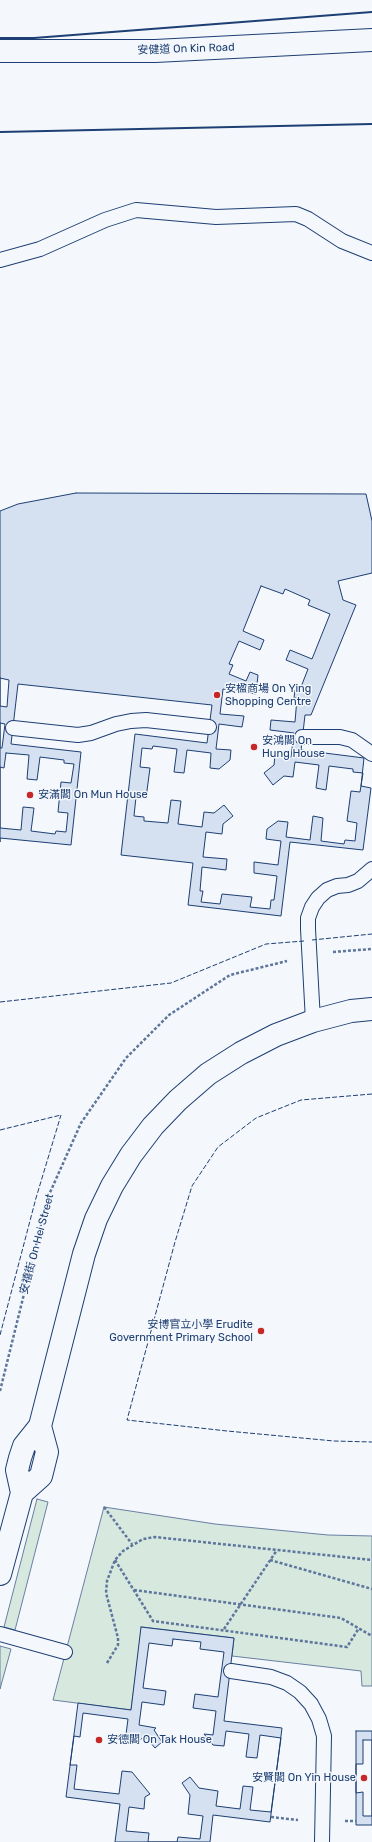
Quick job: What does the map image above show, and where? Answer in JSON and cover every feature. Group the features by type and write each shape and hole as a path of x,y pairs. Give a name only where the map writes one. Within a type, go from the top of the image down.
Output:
{"street":[{"name":"安健道 On Kin Road","path":"0,51 155,51 372,40"},
{"path":"0,1574 22,1493 17,1470 20,1458 24,1446 40,1426 84,1254 96,1219 112,1186 131,1155 153,1126 178,1100 208,1074 241,1053 276,1035 313,1021 351,1011 372,1009"}],"lane":[{"path":"0,260 40,249 105,220 136,210 216,217 296,214 308,219 342,241 372,253"},
{"path":"13,728 78,735 91,733 131,720 146,720 209,727"},
{"path":"302,737 340,737 352,740 372,754"},
{"path":"313,1021 315,954 308,918 312,906 326,890 358,881 372,870"},
{"path":"0,1634 65,1652"},
{"path":"231,1672 271,1677 287,1683 304,1696 311,1704 319,1719 324,1736 322,1842"}],"path":[{"name":"安禧街 On Hei Street","path":"0,1391 48,1197 81,1123 126,1058 169,1015 230,975 315,954 372,949"},
{"path":"104,1507 132,1544"},
{"path":"107,1664 118,1645 118,1638 106,1594 107,1581 115,1560 132,1544 143,1539 155,1537 372,1560"},
{"path":"224,1630 277,1550"},
{"path":"115,1560 153,1621 347,1647 359,1628"},
{"path":"270,1560 372,1589"},
{"path":"134,1590 341,1618 372,1636"}],"shaded area":[{"path":"37,1499 48,1502 15,1630 4,1627"},
{"path":"104,1507 215,1524 328,1535 372,1536 372,1686 362,1686 361,1671 232,1656 234,1638 142,1627 131,1710 53,1700"},
{"path":"0,1646 11,1649 0,1689"}],"building":[{"name":"安楹商場 On Ying Shopping Centre","path":"76,493 366,494 372,521 372,573 338,581 343,600 356,605 311,715 305,715 301,750 364,758 361,786 371,788 363,850 290,842 281,916 188,905 193,863 121,855 135,734 207,743 212,705 18,684 11,744 81,752 71,845 0,838 0,511 18,504"},
{"name":"安鴻閣 On Hung House","path":"261,586 283,594 285,589 310,600 308,605 330,614 312,659 290,650 286,660 308,669 299,692 295,690 294,698 297,698 295,722 271,720 270,730 294,733 291,757 275,755 274,765 264,773 273,785 284,776 293,777 295,762 319,765 316,788 326,790 329,766 353,769 353,772 363,773 360,792 351,791 347,821 357,823 355,841 345,840 344,844 321,841 323,818 313,816 310,840 286,837 288,822 278,821 267,829 266,839 281,841 278,865 254,862 254,873 277,876 274,900 271,900 270,909 250,907 252,897 222,894 220,904 201,902 203,891 200,891 202,867 226,870 227,859 203,857 206,832 222,834 223,824 233,816 224,805 214,813 204,812 202,827 178,824 181,801 171,800 168,823 144,821 144,817 134,816 136,797 146,798 150,768 140,767 142,748 152,749 153,746 177,749 174,772 184,773 187,750 211,753 210,768 219,769 230,760 231,750 216,749 219,724 242,727 244,716 220,714 223,689 256,694 258,675 250,672 246,681 229,674 233,665 229,664 239,641 260,650 264,640 243,631"},
{"path":"0,678 9,680 7,707 0,706"},
{"path":"0,723 5,724 2,748 0,748"},
{"name":"安滿閣 On Mun House","path":"6,753 29,755 27,779 37,780 40,757 64,760 64,763 74,764 71,783 61,782 58,812 68,813 66,832 56,831 55,834 31,831 34,808 23,807 21,830 0,828 0,767 4,768"},
{"name":"安德閣 On Tak House","path":"141,1627 234,1638 224,1721 282,1728 270,1822 213,1815 210,1842 115,1842 120,1804 66,1797 78,1703 131,1710"},
{"name":"安德閣 On Tak House","path":"173,1639 201,1642 200,1649 224,1652 218,1697 195,1694 193,1708 216,1711 213,1735 204,1734 213,1745 224,1746 226,1731 249,1734 246,1757 257,1758 260,1735 281,1738 271,1812 250,1810 253,1787 243,1786 240,1809 216,1806 218,1791 199,1788 190,1777 182,1783 190,1795 188,1814 203,1816 200,1839 178,1837 177,1842 148,1842 149,1833 126,1831 129,1807 144,1809 145,1797 150,1794 132,1772 122,1771 119,1794 74,1789 77,1765 70,1765 74,1736 80,1737 83,1713 128,1719 125,1742 136,1743 145,1736 155,1748 162,1742 154,1730 156,1728 139,1725 142,1702 164,1705 166,1691 143,1688 149,1643 172,1646"},
{"path":"356,1731 372,1731 372,1825 356,1825"},
{"name":"安賢閣 On Yin House","path":"363,1740 372,1740 372,1816 363,1816 363,1792 356,1793 356,1764 363,1764"}],"fence":[{"path":"312,940 372,934"},
{"path":"0,1002 171,983 266,944 304,941"},
{"path":"372,1094 301,1100 256,1118 218,1147 192,1186 175,1242 127,1420 334,1441 372,1442"},
{"path":"0,1130 61,1115"},
{"path":"0,1335 36,1198 61,1115"}],"wall":[{"path":"0,38 34,38 372,12"},
{"path":"0,132 372,124"}],"place":[{"name":"安楹商場 On Ying Shopping Centre","path":"217,695"},
{"name":"安鴻閣 On Hung House","path":"254,747"},
{"name":"安滿閣 On Mun House","path":"30,795"},
{"name":"安博官立小學 Erudite Government Primary School","path":"261,1331"},
{"name":"安德閣 On Tak House","path":"99,1740"},
{"name":"安賢閣 On Yin House","path":"364,1778"}]}
